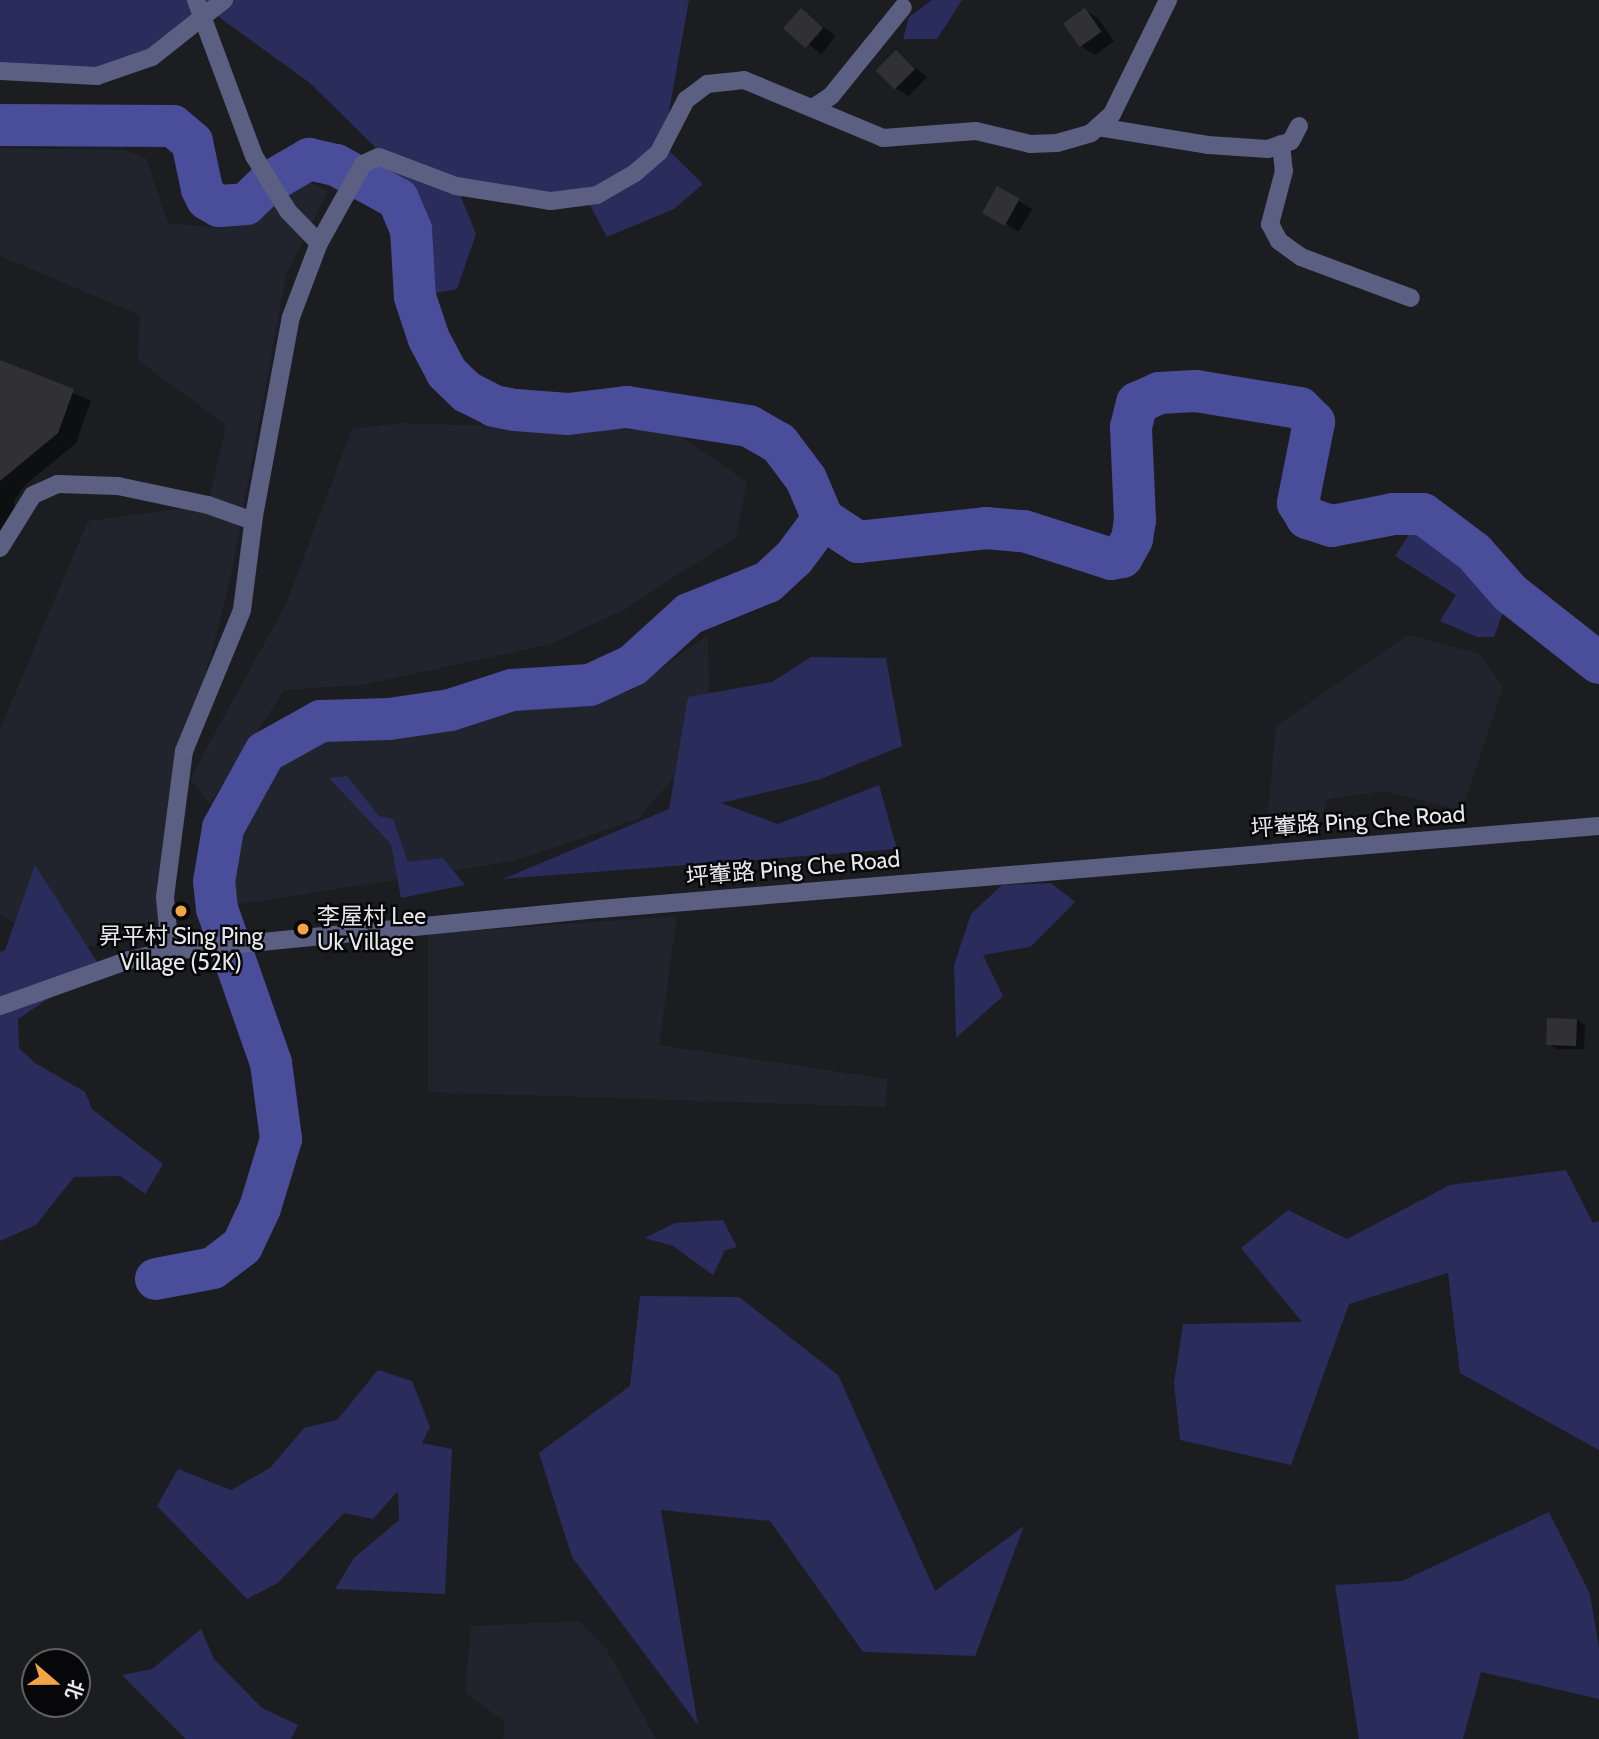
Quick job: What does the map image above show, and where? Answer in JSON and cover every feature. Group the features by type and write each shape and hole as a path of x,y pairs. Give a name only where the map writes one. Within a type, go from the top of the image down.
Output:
{"street":[{"path":"196,0 247,137 282,201 319,243"},
{"path":"0,71 97,76 152,57 202,21 224,0"},
{"path":"177,950 165,897 184,751 242,610 253,522 291,317 319,243 340,198 366,161 379,157 456,186 551,201 597,195 635,173 659,152 686,100 707,84 744,80 883,138 976,131 1030,144 1057,143 1098,127 1112,114 1168,0"},
{"path":"814,107 831,96 903,7"},
{"path":"1098,127 1208,145 1268,149 1291,141 1299,125"},
{"path":"1281,144 1284,171 1270,224 1279,241 1301,257 1411,298"},
{"path":"0,548 33,495 58,484 118,486 208,505 253,522"},
{"name":"坪輋路 Ping Che Road","path":"0,1006 129,960 177,950 573,911 1599,825"}],"shaded area":[{"path":"0,0 209,0 202,21 152,57 85,76 0,66"},
{"path":"221,0 689,0 663,145 703,184 674,209 607,237 585,196 457,187 476,234 457,289 415,297 407,215 398,199 369,182 377,149 310,83 212,12"},
{"path":"932,0 962,0 937,39 903,39 909,17"},
{"path":"0,148 124,150 146,158 168,223 218,228 276,167 328,191 286,275 230,580 189,739 161,934 67,950 0,915 0,729 88,521 208,505 226,425 138,360 140,315 0,256"},
{"path":"401,423 672,431 747,482 736,537 625,609 551,644 362,685 284,690 210,804 190,779 287,602 352,429"},
{"path":"1423,514 1474,552 1510,593 1494,637 1477,637 1440,621 1456,595 1395,556"},
{"path":"708,635 709,704 686,763 638,819 514,861 228,906 234,838 277,761 320,742 449,731 539,703 628,692"},
{"path":"1408,635 1480,654 1503,687 1462,810 1384,791 1328,799 1322,818 1290,826 1268,812 1276,726"},
{"path":"811,657 886,658 902,746 818,780 721,803 778,824 879,785 897,849 503,879 669,809 688,697 772,682"},
{"path":"347,776 379,816 393,819 408,862 443,858 465,885 401,898 391,844 329,778"},
{"path":"35,865 99,965 18,1019 19,1048 35,1063 85,1092 92,1109 163,1164 145,1194 120,1176 74,1177 36,1225 0,1241 0,952 5,950"},
{"path":"1051,883 1075,902 1030,947 983,955 1003,996 956,1038 954,965 971,914 1002,885"},
{"path":"677,916 659,1045 887,1079 886,1107 428,1092 428,934"},
{"path":"1566,1170 1593,1223 1599,1221 1599,1450 1460,1373 1448,1273 1349,1304 1291,1465 1180,1440 1174,1383 1183,1324 1302,1322 1241,1248 1288,1210 1347,1239 1450,1185"},
{"path":"723,1220 737,1247 725,1250 713,1275 673,1246 645,1238 675,1223"},
{"path":"640,1296 739,1297 838,1375 935,1591 1024,1526 975,1656 863,1652 770,1521 661,1510 698,1725 572,1557 539,1453 630,1386"},
{"path":"378,1370 412,1381 430,1427 422,1443 452,1449 445,1594 335,1589 354,1558 399,1520 398,1491 373,1519 344,1513 278,1583 247,1599 157,1506 178,1469 231,1490 270,1468 304,1428 337,1420"},
{"path":"1549,1512 1590,1594 1599,1648 1599,1699 1481,1672 1463,1739 1359,1739 1335,1585 1402,1581"},
{"path":"579,1621 606,1648 656,1739 503,1739 504,1721 465,1693 471,1626"},
{"path":"201,1629 214,1659 262,1708 298,1725 291,1739 186,1739 122,1675 152,1669"}],"building":[{"path":"801,8 823,28 805,48 783,28"},
{"path":"1085,8 1102,32 1080,47 1063,23"},
{"path":"896,50 915,69 895,90 875,71"},
{"path":"997,186 1020,199 1005,226 982,213"},
{"path":"0,360 74,389 58,433 0,481"},
{"path":"1547,1018 1577,1019 1576,1046 1546,1045"}],"waterway":[{"path":"0,125 173,126 192,142 202,189 207,199 219,206 246,204 268,183 309,159 336,165 398,199 411,230 415,297 429,339 447,373 467,392 494,406 515,410 568,414 627,407 749,426 779,443 806,479 823,519 858,542 986,528 1024,531 1111,559 1122,557 1132,539 1135,520 1131,427 1137,403 1159,393 1196,391 1300,408 1314,422 1298,503 1307,518 1332,526 1393,514 1423,514 1474,552 1510,593 1599,663"},
{"path":"156,1279 213,1268 242,1246 260,1208 281,1139 271,1063 217,909 214,882 223,828 265,752 321,721 389,719 450,710 512,690 590,685 633,665 689,614 768,582 794,558 823,519"}],"place":[{"name":"昇平村 Sing Ping Village (52K)","path":"181,911"},
{"name":"李屋村 Lee Uk Village","path":"303,929"}]}
